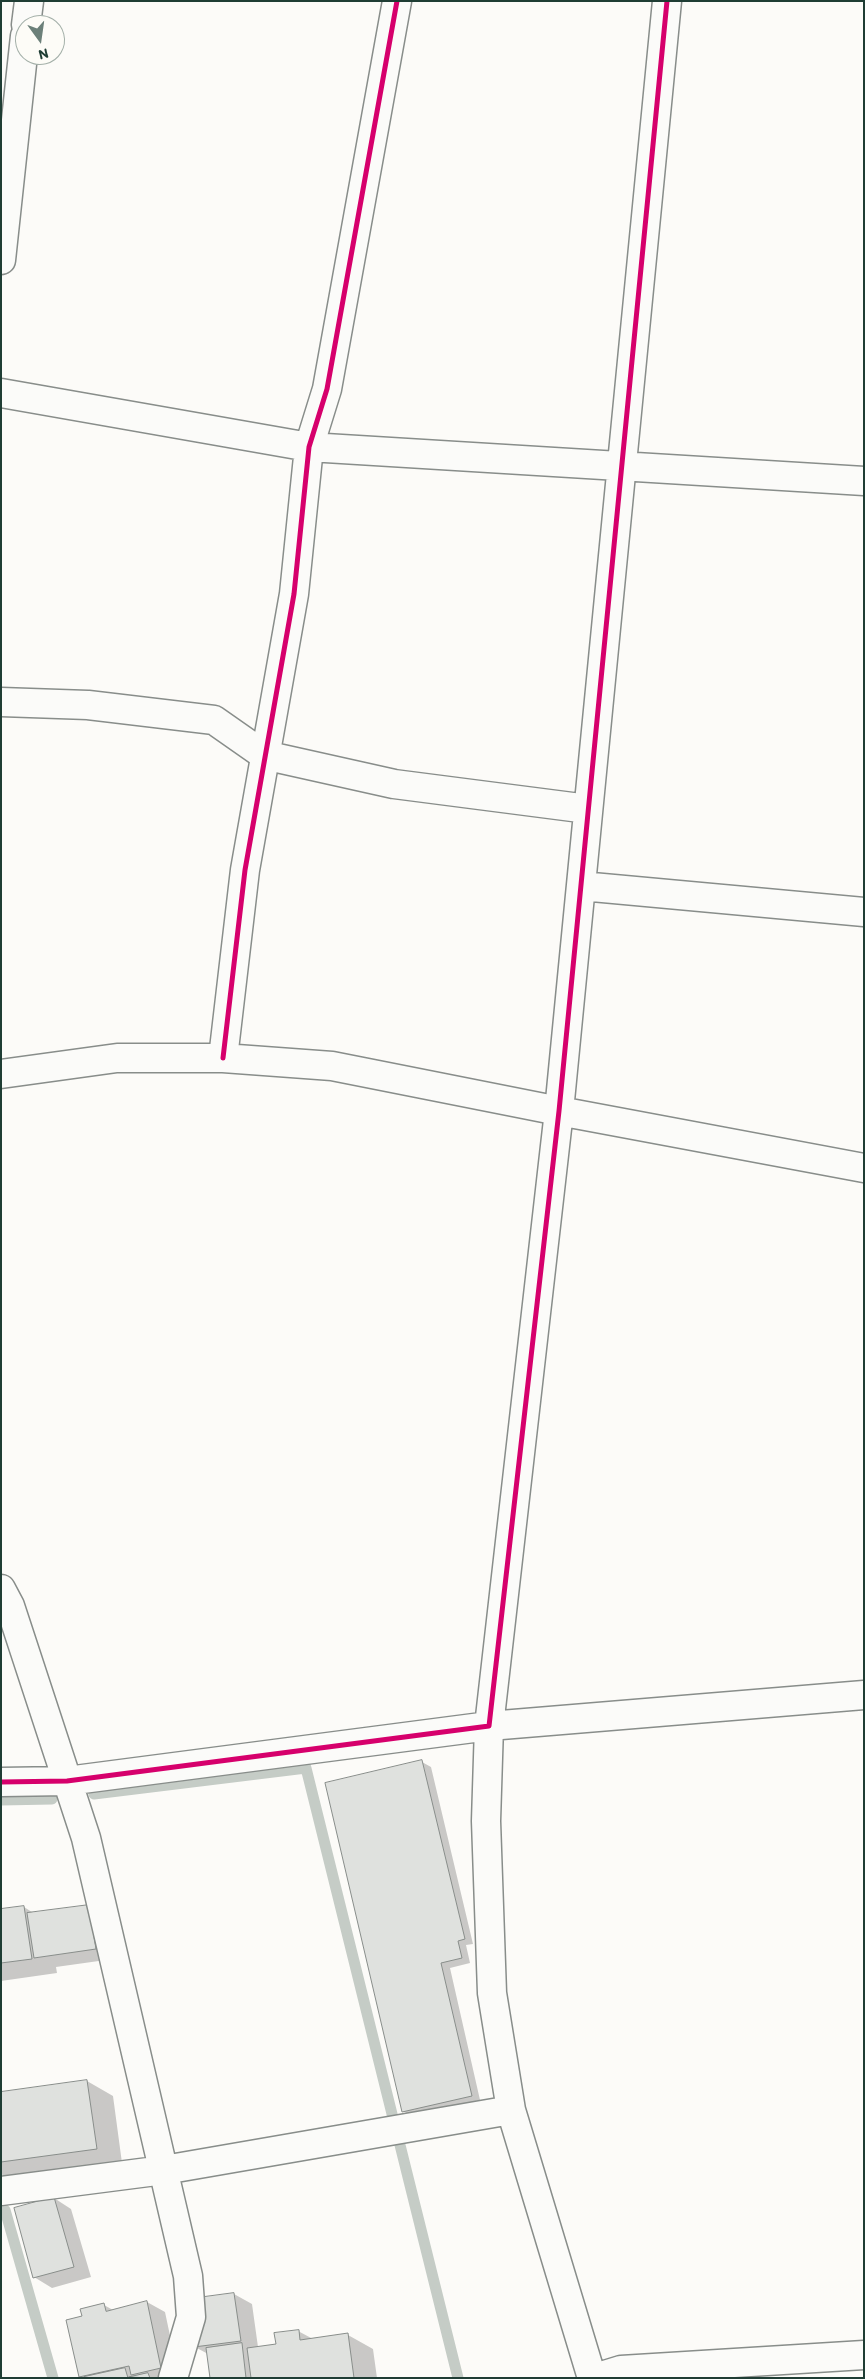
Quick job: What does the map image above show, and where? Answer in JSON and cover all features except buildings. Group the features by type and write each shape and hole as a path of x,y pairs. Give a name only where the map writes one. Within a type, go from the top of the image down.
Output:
{"street":[{"path":"27,15 29,1"},
{"path":"223,1058 245,870 294,594 309,447 327,389 397,1"},
{"path":"667,1 559,1111 489,1726 486,1820 492,1993 512,2110 593,2378 621,2370 864,2355"},
{"path":"1,260 22,65"},
{"path":"1,393 309,447 864,481"},
{"path":"1,702 88,705 214,720 264,755 394,784 588,809"},
{"path":"581,886 864,912"},
{"path":"1,1074 117,1058 223,1058 332,1066 864,1168"},
{"path":"1,1589 10,1606 86,1838 188,2276 191,2317 173,2378"},
{"path":"1,1782 67,1781 489,1726 864,1696"},
{"path":"1,2191 164,2170 512,2110"}],"waterway":[{"path":"94,1794 306,1768 393,2118"},
{"path":"1,1800 52,1799"},
{"path":"400,2145 458,2378"},
{"path":"5,2210 53,2378"}],"cycle path":[{"path":"223,1058 245,870 294,594 309,447 327,389 397,1"},
{"path":"1,1782 67,1781 489,1726 559,1111 667,1"}]}
